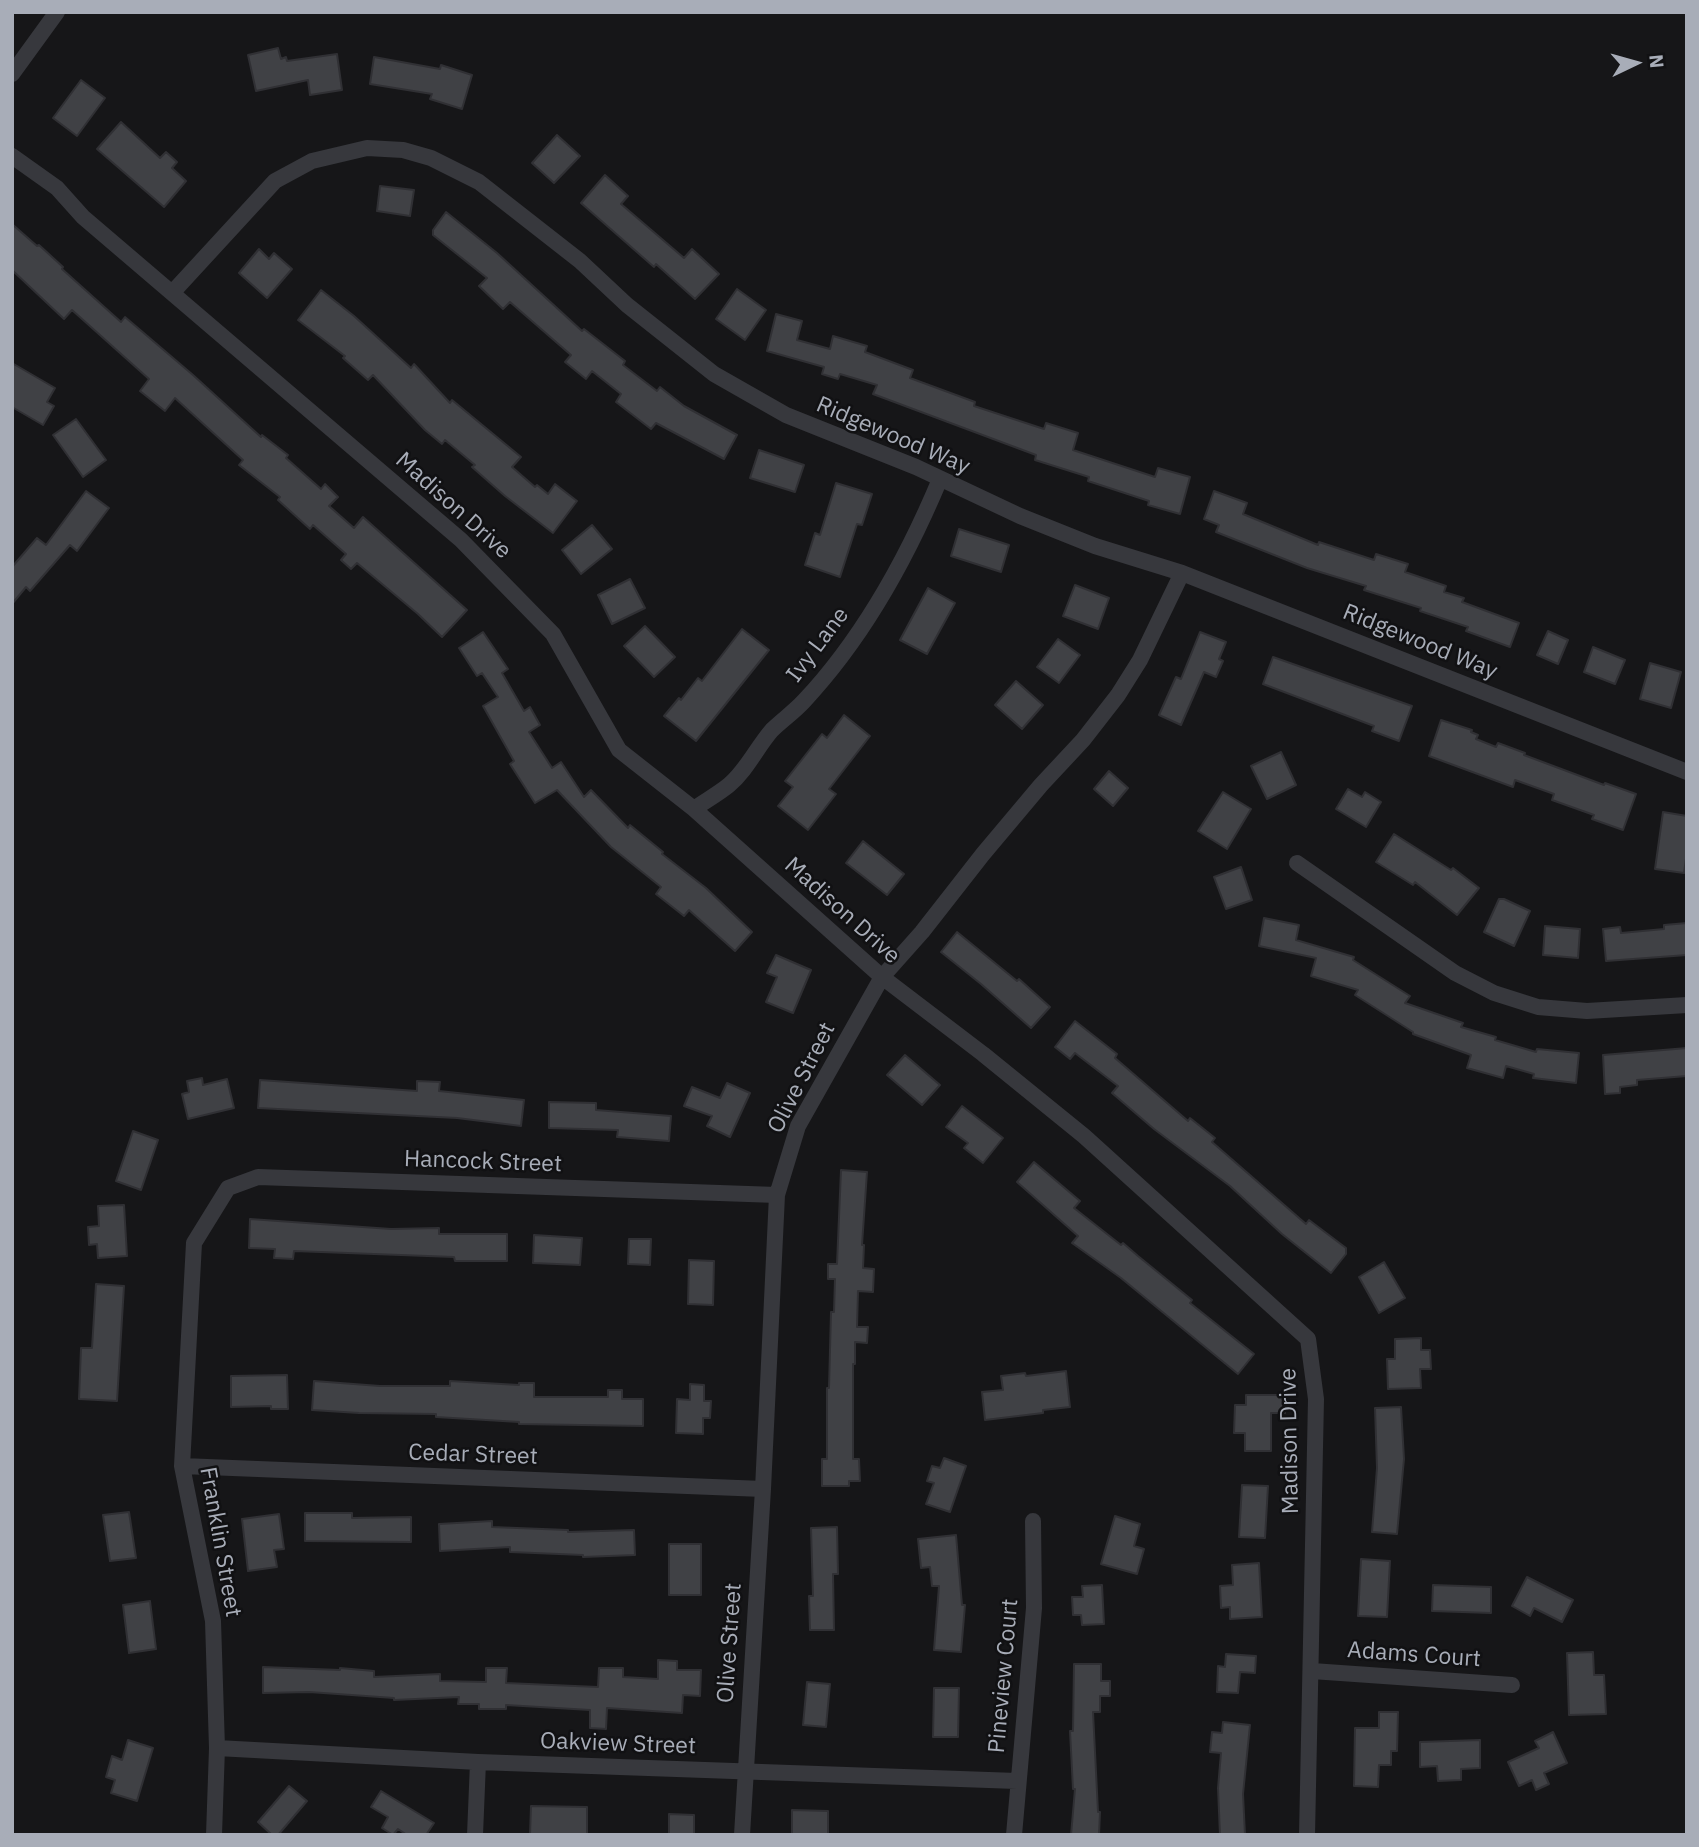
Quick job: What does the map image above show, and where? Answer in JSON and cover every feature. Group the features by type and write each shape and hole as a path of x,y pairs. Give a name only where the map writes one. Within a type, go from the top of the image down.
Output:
{"street":[{"path":"12,74 57,12"},
{"name":"Ridgewood Way","path":"172,293 275,181 312,161 367,148 403,150 431,158 479,182 580,261 627,305 714,374 786,415 1083,541 1182,573 1687,772"},
{"name":"Madison Drive","path":"12,156 57,188 83,217 461,540 553,634 619,750 694,809 881,977 983,1054 1084,1136 1308,1339 1317,1399 1307,1835"},
{"name":"Ivy Lane","path":"694,809 730,784 772,730 803,702 828,672 877,604 896,572 922,522 940,479"},
{"name":"Olive Street","path":"742,1835 777,1195 798,1126 881,977 922,932 1118,695 1140,660 1182,573"},
{"path":"1297,863 1455,973 1494,993 1538,1007 1587,1011 1687,1004"},
{"name":"Hancock Street","path":"208,1220 228,1188 258,1177 777,1195"},
{"name":"Franklin Street","path":"208,1220 194,1243 182,1466 213,1621 217,1748 214,1835"},
{"name":"Cedar Street","path":"182,1466 763,1489"},
{"name":"Pineview Court","path":"1014,1835 1034,1608 1033,1521"},
{"name":"Adams Court","path":"1312,1671 1512,1685"},
{"name":"Oakview Street","path":"217,1748 478,1762 1017,1782"},
{"path":"475,1835 478,1762"}],"building":[{"path":"278,48 281,59 286,57 287,61 337,54 342,90 310,95 308,80 256,91 248,55"},
{"path":"374,57 440,69 441,65 472,75 462,109 430,99 432,94 370,84"},
{"path":"81,80 105,98 77,136 53,118"},
{"path":"121,122 160,158 166,152 177,162 172,168 186,181 164,207 97,149"},
{"path":"557,135 580,156 554,183 532,163"},
{"path":"605,175 628,196 621,204 684,258 692,249 719,274 695,299 581,203"},
{"path":"380,186 414,190 410,216 377,211"},
{"path":"446,212 497,253 582,331 584,329 625,361 623,365 657,391 660,387 684,406 737,435 724,459 656,423 651,429 616,402 621,394 592,371 586,379 565,362 571,355 510,302 503,309 479,286 487,278 433,235 433,230"},
{"path":"12,224 39,245 121,322 125,317 261,437 262,435 288,455 286,458 321,489 325,484 338,497 329,506 354,528 363,517 467,610 442,637 357,563 351,569 341,560 346,554 313,525 310,529 278,500 280,497 239,465 243,460 175,398 165,411 140,391 149,379 72,310 64,319 12,270"},
{"path":"259,249 269,259 274,253 292,269 267,298 239,273"},
{"path":"737,289 766,310 745,340 716,319"},
{"path":"321,290 411,368 414,364 450,403 452,400 521,457 512,467 535,487 537,485 548,494 555,484 577,501 553,533 505,496 472,467 475,465 445,440 442,444 425,430 373,375 368,380 343,358 345,356 298,320"},
{"path":"776,314 802,321 797,340 830,349 833,336 867,346 865,352 913,370 910,378 975,402 974,406 1044,429 1046,423 1078,433 1073,450 1155,477 1158,468 1190,477 1180,514 1148,505 1149,501 1088,481 1089,477 1035,460 1036,455 873,394 877,385 840,374 838,379 822,374 824,367 767,351"},
{"path":"12,363 55,388 47,402 54,406 43,425 12,407"},
{"path":"76,419 106,460 83,477 53,435"},
{"path":"759,450 804,465 795,492 750,478"},
{"path":"836,483 872,494 862,525 857,524 840,577 805,565 815,533 820,535"},
{"path":"86,491 109,508 77,551 70,545 30,591 26,587 12,604 12,567 37,538 46,545"},
{"path":"1214,491 1247,503 1243,514 1318,545 1319,542 1374,560 1376,554 1408,564 1405,572 1446,586 1444,592 1464,598 1462,602 1519,623 1510,647 1466,631 1468,627 1420,611 1421,608 1364,590 1366,586 1307,568 1216,532 1219,525 1204,519"},
{"path":"592,525 612,549 581,574 562,550"},
{"path":"959,529 1009,545 1001,572 951,556"},
{"path":"630,579 645,608 612,624 598,595"},
{"path":"1075,585 1109,598 1098,629 1063,616"},
{"path":"928,588 955,603 927,654 900,640"},
{"path":"645,626 675,657 654,677 624,646"},
{"path":"742,629 769,650 696,741 664,716 698,678 702,681"},
{"path":"1548,631 1568,640 1558,664 1537,655"},
{"path":"483,632 508,669 502,673 524,711 530,707 540,725 529,732 552,768 561,762 584,797 591,790 628,828 630,825 706,888 752,932 735,951 689,910 684,916 656,894 661,887 611,847 557,790 535,803 510,764 514,761 483,706 498,697 482,673 477,676 459,648"},
{"path":"1200,632 1226,642 1219,659 1223,661 1216,677 1204,672 1181,725 1159,715 1176,677 1181,679"},
{"path":"1058,639 1080,655 1059,683 1037,667"},
{"path":"1593,647 1625,660 1615,684 1584,672"},
{"path":"1273,657 1412,706 1399,741 1372,731 1374,726 1263,684"},
{"path":"1650,663 1681,672 1671,708 1640,699"},
{"path":"1016,681 1043,705 1022,729 995,705"},
{"path":"844,715 870,736 829,789 836,794 808,830 778,806 793,787 785,781 822,734 827,738"},
{"path":"1441,720 1472,730 1471,732 1478,735 1476,739 1496,747 1498,743 1604,785 1605,783 1636,794 1623,830 1592,819 1594,815 1552,800 1554,794 1515,780 1513,787 1429,756"},
{"path":"1281,752 1296,785 1267,799 1251,766"},
{"path":"1109,771 1128,788 1113,806 1094,789"},
{"path":"1348,789 1362,797 1365,792 1381,802 1366,827 1336,809"},
{"path":"1223,792 1251,809 1227,849 1198,831"},
{"path":"1663,812 1687,816 1684,873 1655,869"},
{"path":"1394,834 1451,870 1453,868 1479,888 1457,915 1415,882 1413,885 1376,862"},
{"path":"863,841 904,874 887,895 846,863"},
{"path":"1241,867 1252,900 1226,909 1214,877"},
{"path":"1499,899 1530,911 1514,946 1484,932"},
{"path":"1264,918 1299,925 1296,940 1354,957 1353,960 1410,996 1405,1003 1463,1023 1461,1027 1536,1052 1537,1049 1579,1053 1576,1083 1533,1078 1534,1074 1506,1066 1503,1078 1467,1068 1471,1055 1413,1034 1355,995 1358,990 1311,976 1316,958 1259,946"},
{"path":"1687,923 1687,955 1606,961 1603,929 1620,927 1621,933 1664,929 1664,925"},
{"path":"1545,926 1580,929 1578,958 1543,955"},
{"path":"957,932 1017,981 1019,979 1050,1007 1031,1028 941,952"},
{"path":"776,955 811,970 793,1013 766,1002 777,977 767,973"},
{"path":"1075,1021 1117,1054 1115,1058 1188,1121 1190,1118 1215,1138 1212,1142 1306,1224 1309,1220 1346,1248 1346,1254 1331,1273 1282,1234 1230,1186 1154,1129 1112,1093 1118,1086 1075,1053 1070,1059 1055,1047"},
{"path":"1687,1048 1687,1076 1637,1080 1637,1085 1620,1087 1620,1093 1605,1094 1603,1055"},
{"path":"905,1055 940,1085 922,1105 887,1075"},
{"path":"202,1078 203,1085 227,1079 234,1108 188,1119 182,1094 189,1092 187,1081"},
{"path":"260,1080 417,1091 417,1081 440,1082 439,1091 524,1100 521,1126 457,1118 258,1108"},
{"path":"727,1083 750,1093 730,1137 707,1126 712,1116 684,1106 692,1087 720,1098"},
{"path":"549,1102 596,1103 596,1110 671,1116 669,1141 617,1137 618,1130 549,1128"},
{"path":"962,1106 1003,1138 983,1163 964,1148 968,1143 946,1127"},
{"path":"133,1131 158,1140 141,1190 116,1181"},
{"path":"1034,1162 1080,1201 1074,1208 1121,1245 1123,1243 1192,1300 1190,1303 1254,1354 1238,1374 1121,1278 1072,1243 1078,1236 1017,1182"},
{"path":"841,1170 867,1172 863,1268 874,1269 873,1292 858,1291 857,1327 868,1327 867,1343 855,1342 853,1364 853,1459 859,1459 860,1481 849,1481 849,1486 822,1486 822,1459 827,1459 827,1388 835,1279 828,1279 828,1264 837,1264"},
{"path":"124,1205 127,1256 98,1258 97,1244 89,1245 88,1227 99,1226 98,1206"},
{"path":"250,1219 391,1229 439,1228 439,1234 507,1234 507,1261 455,1261 454,1257 294,1251 293,1259 274,1258 275,1249 249,1248"},
{"path":"534,1235 582,1238 580,1265 533,1263"},
{"path":"629,1239 651,1239 650,1265 628,1264"},
{"path":"689,1260 714,1261 713,1305 688,1304"},
{"path":"1384,1262 1405,1298 1379,1313 1359,1277"},
{"path":"96,1284 124,1286 117,1401 79,1399 81,1348 92,1348"},
{"path":"1421,1338 1421,1350 1430,1350 1431,1369 1420,1369 1421,1388 1388,1389 1387,1359 1395,1359 1395,1339"},
{"path":"1066,1371 1070,1407 985,1420 982,1392 1003,1390 1001,1376"},
{"path":"287,1375 288,1409 271,1409 271,1406 231,1407 231,1376"},
{"path":"314,1381 380,1386 450,1386 450,1381 519,1385 534,1383 534,1397 608,1397 608,1390 622,1390 622,1399 643,1399 643,1426 519,1424 436,1417 436,1414 312,1410"},
{"path":"690,1384 704,1385 704,1401 711,1401 710,1418 703,1418 703,1434 676,1433 677,1399 690,1400"},
{"path":"1246,1395 1285,1395 1285,1413 1271,1413 1271,1451 1245,1451 1245,1433 1234,1433 1235,1405 1246,1405"},
{"path":"1401,1407 1404,1459 1397,1534 1372,1532 1377,1468 1375,1408"},
{"path":"944,1458 966,1466 950,1512 926,1504 934,1483 927,1481 932,1466 940,1468"},
{"path":"1242,1485 1268,1486 1265,1538 1239,1537"},
{"path":"129,1512 136,1558 110,1561 103,1515"},
{"path":"305,1513 352,1513 352,1518 411,1517 411,1542 305,1541"},
{"path":"279,1514 284,1549 274,1550 277,1567 248,1571 242,1519"},
{"path":"1115,1516 1140,1524 1134,1546 1144,1549 1137,1574 1101,1564"},
{"path":"492,1521 492,1527 568,1532 634,1530 635,1555 583,1557 510,1552 510,1547 440,1551 439,1524"},
{"path":"837,1527 838,1574 833,1574 834,1630 810,1630 809,1596 813,1596 811,1528"},
{"path":"956,1535 962,1605 965,1605 961,1652 934,1650 939,1586 932,1586 930,1567 921,1568 918,1539"},
{"path":"669,1544 701,1544 701,1595 669,1595"},
{"path":"1361,1559 1390,1561 1387,1617 1358,1616"},
{"path":"1259,1563 1262,1617 1230,1619 1230,1607 1221,1608 1220,1586 1233,1585 1232,1565"},
{"path":"1527,1577 1573,1600 1562,1622 1534,1608 1530,1616 1512,1606"},
{"path":"1102,1585 1104,1624 1082,1625 1081,1615 1073,1615 1072,1597 1083,1597 1082,1586"},
{"path":"1433,1585 1491,1587 1491,1613 1432,1611"},
{"path":"150,1601 156,1649 129,1653 123,1605"},
{"path":"1593,1652 1594,1675 1604,1675 1606,1714 1569,1715 1567,1653"},
{"path":"1226,1654 1256,1656 1255,1673 1240,1672 1238,1693 1217,1692 1218,1666 1225,1667"},
{"path":"658,1660 677,1661 677,1670 701,1670 700,1696 683,1695 682,1713 607,1708 606,1729 590,1728 590,1710 506,1705 506,1709 479,1709 479,1704 458,1704 459,1697 394,1700 309,1692 263,1693 263,1667 374,1671 374,1677 440,1674 440,1681 486,1682 486,1668 507,1668 506,1683 598,1687 599,1668 623,1668 623,1677 658,1679"},
{"path":"1074,1664 1101,1664 1101,1681 1110,1681 1110,1696 1100,1696 1100,1712 1093,1712 1100,1812 1099,1835 1071,1835 1075,1789 1070,1731 1073,1731"},
{"path":"807,1682 830,1684 826,1727 803,1725"},
{"path":"934,1688 959,1688 958,1737 933,1737"},
{"path":"1379,1712 1398,1712 1397,1751 1391,1751 1391,1765 1379,1765 1378,1787 1354,1786 1355,1728 1379,1728"},
{"path":"1223,1722 1250,1725 1243,1794 1245,1835 1220,1835 1218,1788 1221,1753 1210,1752 1212,1732 1222,1733"},
{"path":"1553,1732 1567,1763 1544,1773 1549,1784 1536,1790 1532,1780 1519,1786 1508,1762 1539,1748 1535,1741"},
{"path":"128,1740 153,1748 137,1801 111,1793 115,1780 106,1777 112,1756 122,1760"},
{"path":"1480,1740 1480,1768 1461,1769 1461,1780 1438,1781 1437,1766 1420,1767 1420,1742"},
{"path":"289,1786 307,1801 278,1835 272,1835 258,1822"},
{"path":"381,1791 434,1823 426,1835 407,1835 398,1829 393,1835 382,1828 388,1817 371,1807"},
{"path":"531,1806 587,1807 587,1835 530,1835"},
{"path":"792,1810 828,1811 828,1835 792,1835"},
{"path":"669,1814 694,1815 694,1835 669,1835"}]}
